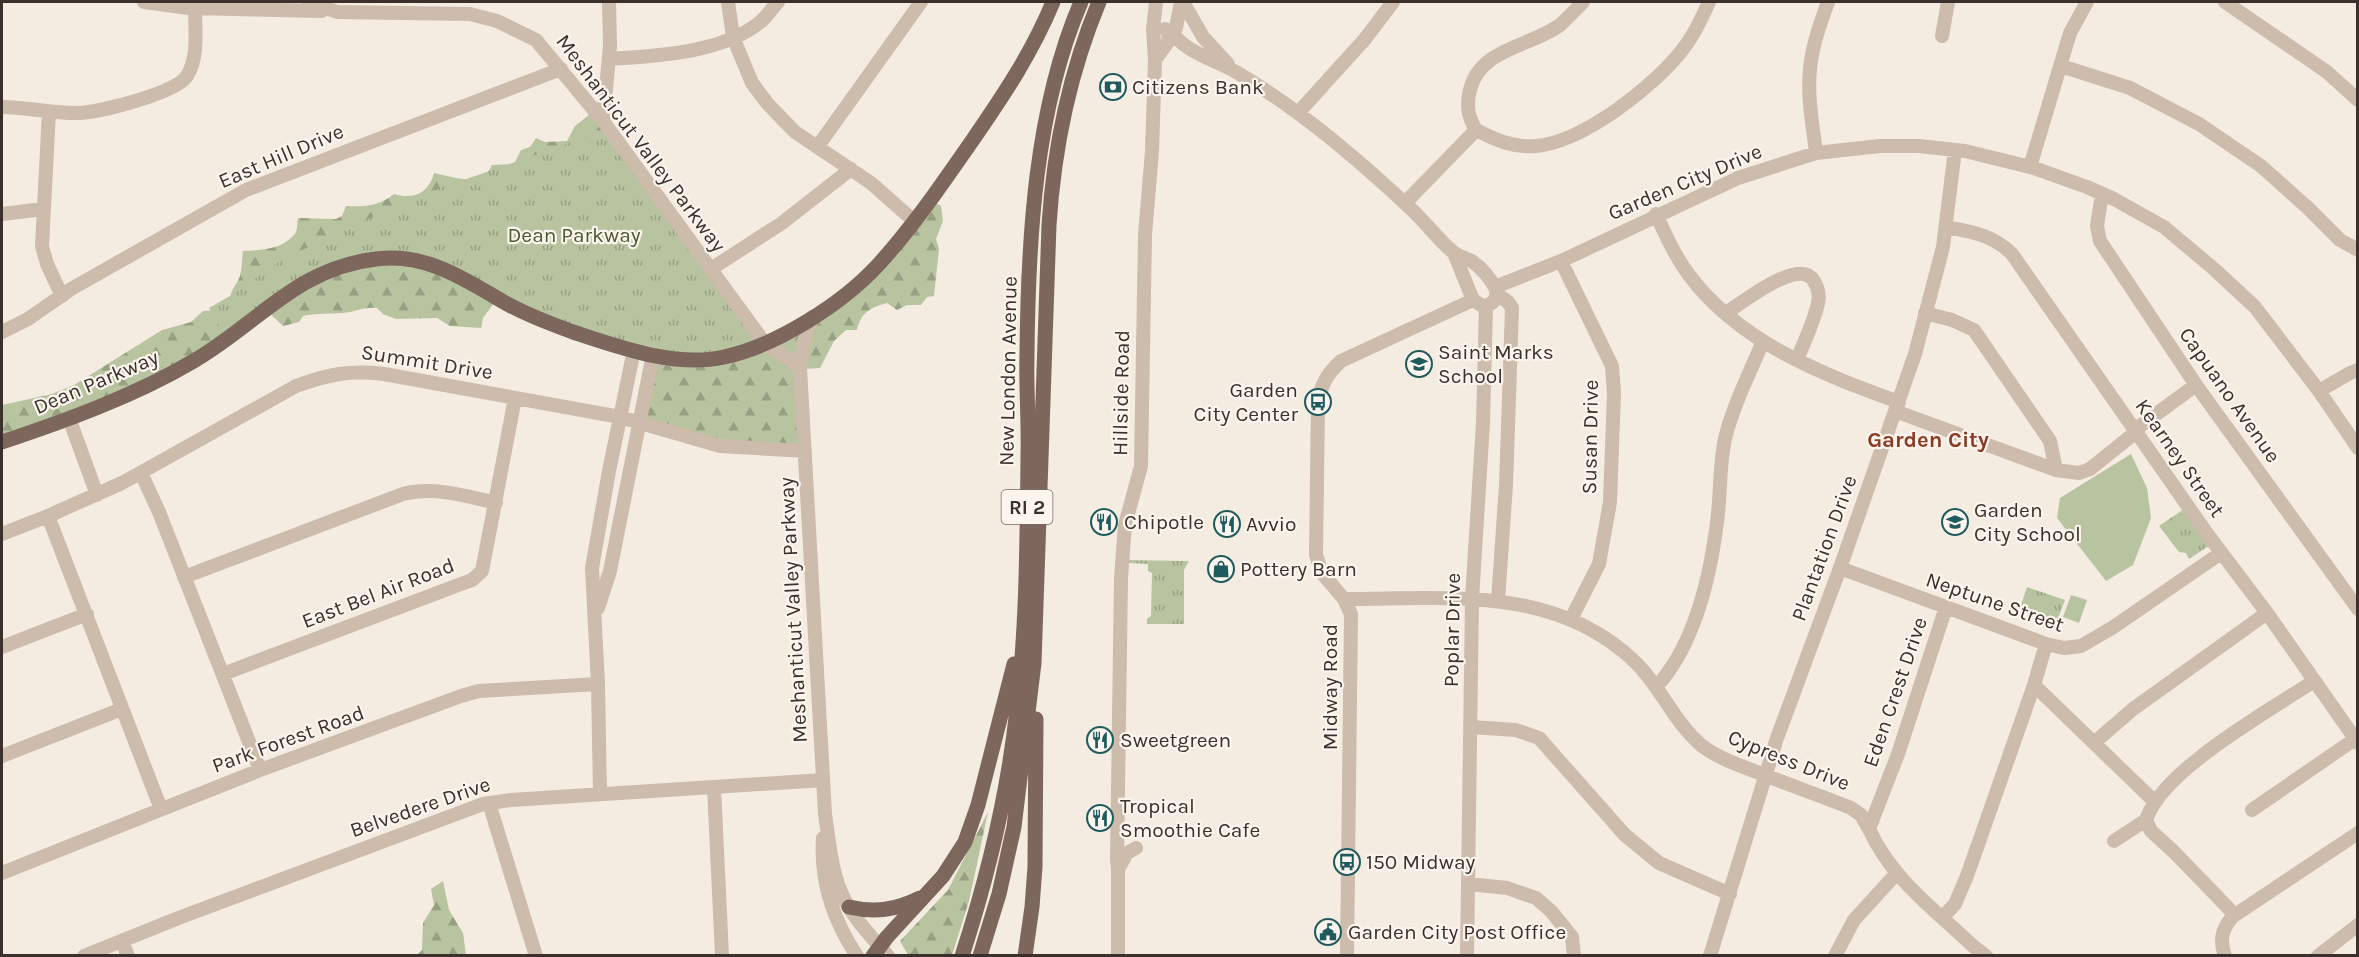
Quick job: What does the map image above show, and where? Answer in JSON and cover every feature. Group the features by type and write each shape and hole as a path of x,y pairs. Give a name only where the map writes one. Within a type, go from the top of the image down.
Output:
{"main road":[{"name":"Dean Parkway","path":"2,442 69,418 188,365 309,279 345,264 377,259 414,259 438,266 463,277 534,317 573,332 634,350 681,359 705,360 766,345 845,294 876,267 929,203 1015,78 1053,2"},
{"name":"New London Avenue","path":"962,956 986,874 1004,797 1018,709 1023,632 1028,454 1027,353 1035,208 1048,106 1064,48 1081,2"},
{"name":"New London Avenue","path":"980,956 999,894 1014,827 1034,663 1052,173 1072,74 1099,2"},
{"path":"880,952 950,866 970,830 1023,632"},
{"path":"1025,956 1035,867 1037,722 1034,663"},
{"path":"849,907 870,911 887,910 910,903 925,895"}],"street":[{"path":"144,2 195,8 337,12"},
{"name":"Meshanticut Valley Parkway","path":"308,2 337,12 470,15 496,21 536,40 603,121 766,345"},
{"path":"603,121 609,59 609,2"},
{"path":"728,2 733,37 752,83 767,103 795,132 871,183 914,221"},
{"path":"609,59 690,50 733,37 760,22 778,2"},
{"path":"818,146 921,2"},
{"path":"1171,30 1176,28 1182,2"},
{"path":"1182,2 1203,37 1236,72"},
{"path":"1298,113 1365,39 1394,2"},
{"path":"1583,2 1560,25 1487,62 1477,72 1468,99 1468,117 1476,130 1502,143 1523,146 1539,146 1580,132 1647,87 1665,70 1695,32 1710,2"},
{"path":"1816,153 1810,102 1810,70 1817,33 1828,2"},
{"path":"1942,36 1948,2"},
{"path":"2030,167 2070,33 2086,2"},
{"path":"2225,2 2327,72 2358,100"},
{"path":"1154,7 1164,28 1171,30 1178,40 1236,72 1298,113 1405,203 1454,252 1473,262 1485,273 1494,288 1512,308 1506,485 1498,600"},
{"name":"Hillside Road","path":"1118,956 1121,578 1125,525 1141,466 1145,235 1157,58 1154,7"},
{"path":"2,107 82,113 163,93 177,87 187,77 195,50 195,8"},
{"name":"Hillside Road","path":"1157,58 1168,42 1171,30"},
{"path":"1157,58 1188,47"},
{"path":"2061,66 2130,88 2199,124 2261,166 2340,240 2358,250"},
{"name":"East Hill Drive","path":"2,332 246,190 561,69"},
{"path":"49,112 42,246 47,264 62,296"},
{"path":"1405,203 1476,130"},
{"name":"Garden City Drive","path":"1494,288 1494,301 1477,299 1478,282 1494,288 1561,261 1656,214 1738,178 1816,153 1880,146 1919,146 1965,151 2030,167 2102,194 2164,227 2214,268 2254,307 2319,392 2358,448"},
{"name":"Plantation Drive","path":"1710,956 1731,894 1765,776 1897,407 1925,313 1946,227 1955,150"},
{"path":"711,269 782,223 851,169"},
{"name":"Capuano Avenue","path":"2102,194 2097,226 2100,241 2196,385 2358,609"},
{"path":"2,214 43,209"},
{"path":"1656,214 1671,246 1690,276 1726,313 1763,341 1826,375 1897,407 2056,470 2079,472 2090,469 2136,432 2140,426 2196,385"},
{"name":"Kearney Street","path":"1946,227 1990,237 2001,243 2012,254 2356,741"},
{"path":"1454,252 1477,299"},
{"name":"Susan Drive","path":"1561,261 1612,366 1614,393 1610,502 1599,564 1571,619"},
{"path":"1726,313 1770,284 1793,273 1805,273 1812,277 1819,290 1819,302 1797,360"},
{"name":"Midway Road","path":"1347,956 1351,614 1344,599 1322,573 1316,555 1318,402 1322,383 1329,372 1341,361 1477,299"},
{"name":"Poplar Drive","path":"1467,956 1472,599 1483,423 1477,299"},
{"path":"1925,313 1952,320 1974,330 2050,441 2056,470"},
{"path":"766,345 800,368 804,341 812,317"},
{"path":"1656,687 1671,671 1699,606 1709,568 1717,521 1725,440 1736,405 1763,341"},
{"path":"600,794 598,684 592,568 634,350"},
{"path":"595,615 610,571 653,354"},
{"name":"Meshanticut Valley Parkway","path":"800,368 825,814 840,892 880,952"},
{"path":"2319,392 2358,370"},
{"name":"Summit Drive","path":"2,534 97,495 296,386 324,376 358,371 620,417 730,448 805,451"},
{"name":"East Bel Air Road","path":"223,674 472,580 482,571 515,398"},
{"path":"69,418 97,495"},
{"path":"141,472 159,512 260,770"},
{"path":"184,577 410,492 439,491 496,503"},
{"path":"48,516 161,809"},
{"name":"Neptune Street","path":"1840,568 2046,644 2064,648 2081,645 2112,628 2221,553"},
{"name":"Cypress Drive","path":"1344,599 1498,600 1554,612 1571,619 1598,633 1634,660 1681,724 1701,745 1725,760 1851,808 1861,815 1869,829"},
{"name":"Eden Crest Drive","path":"1869,829 1898,754 1946,607"},
{"path":"2095,742 2133,709 2267,613"},
{"path":"2,647 87,614"},
{"path":"1943,917 1955,904 1967,876 2034,686 2046,644"},
{"path":"2114,841 2146,820 2155,801 2190,763 2313,681"},
{"name":"Park Forest Road","path":"2,873 260,770 479,691 598,684"},
{"path":"2034,686 2155,801"},
{"path":"2,756 122,709"},
{"path":"1471,727 1516,730 1539,738 1625,835 1659,863 1696,881 1731,894"},
{"path":"2252,810 2356,741"},
{"name":"Belvedere Drive","path":"84,956 457,813 489,803 823,780"},
{"path":"714,787 722,956"},
{"path":"489,803 536,956"},
{"name":"Meshanticut Valley Parkway","path":"825,814 822,862 827,894 837,921 857,956"},
{"path":"2146,820 2151,831 2235,915"},
{"path":"1869,829 1878,851 1896,874 1986,956"},
{"path":"2225,956 2221,938 2224,928 2235,915 2358,833"},
{"path":"1118,869 1127,853 1136,848"},
{"path":"1835,956 1854,920 1896,874"},
{"path":"1468,884 1507,888 1536,898 1551,911 1572,937 1574,956"},
{"path":"2318,956 2358,926"},
{"path":"122,941 128,956"}],"green space":[{"path":"595,110 766,343 835,301 932,201 941,206 943,221 936,239 939,249 934,296 927,297 921,305 907,305 897,310 887,303 871,309 861,319 857,330 846,330 834,341 820,368 802,369 805,447 769,449 642,423 652,357 498,298 483,318 481,328 450,326 437,318 396,319 383,314 377,308 303,316 299,322 283,326 266,310 205,354 2,442 2,405 52,394 74,385 162,330 191,322 203,311 219,310 230,299 240,276 243,251 270,248 288,241 297,230 298,218 336,219 342,216 346,206 372,205 394,194 414,195 428,186 434,173 466,179 482,177 492,165 514,164 521,150 530,147 536,138 545,142 567,141 575,126"},
{"name":"Dean Parkway","path":"606,130 761,343 724,354 653,352 535,314 465,275 363,257 225,336 209,308 237,292 281,260 415,197"},
{"path":"2131,454 2147,488 2151,518 2133,565 2106,581 2057,518 2060,498"},
{"path":"2184,509 2210,545 2189,559 2186,553 2179,552 2159,526"},
{"path":"1127,560 1189,561 1184,570 1184,624 1147,624 1147,619 1151,616 1152,573 1148,571 1148,564 1128,563"},
{"path":"2027,587 2065,600 2057,621 2020,608"},
{"path":"2071,595 2087,600 2079,623 2063,617"},
{"path":"988,812 969,901 952,955 908,955 900,941 948,890"},
{"path":"443,881 449,910 463,933 466,955 417,955 422,950 423,923 434,905 431,889"}],"place":[{"name":"Citizens Bank","path":"1113,87"},
{"name":"Saint Marks School","path":"1419,364"},
{"name":"Garden City Center","path":"1318,402"},
{"name":"Chipotle","path":"1104,522"},
{"name":"Garden City School","path":"1955,522"},
{"name":"Avvio","path":"1227,524"},
{"name":"Pottery Barn","path":"1221,569"},
{"name":"Sweetgreen","path":"1100,740"},
{"name":"Tropical Smoothie Cafe","path":"1100,818"},
{"name":"150 Midway","path":"1347,862"},
{"name":"Garden City Post Office","path":"1328,932"}],"district":[{"name":"Garden City","path":"1928,440"}]}
